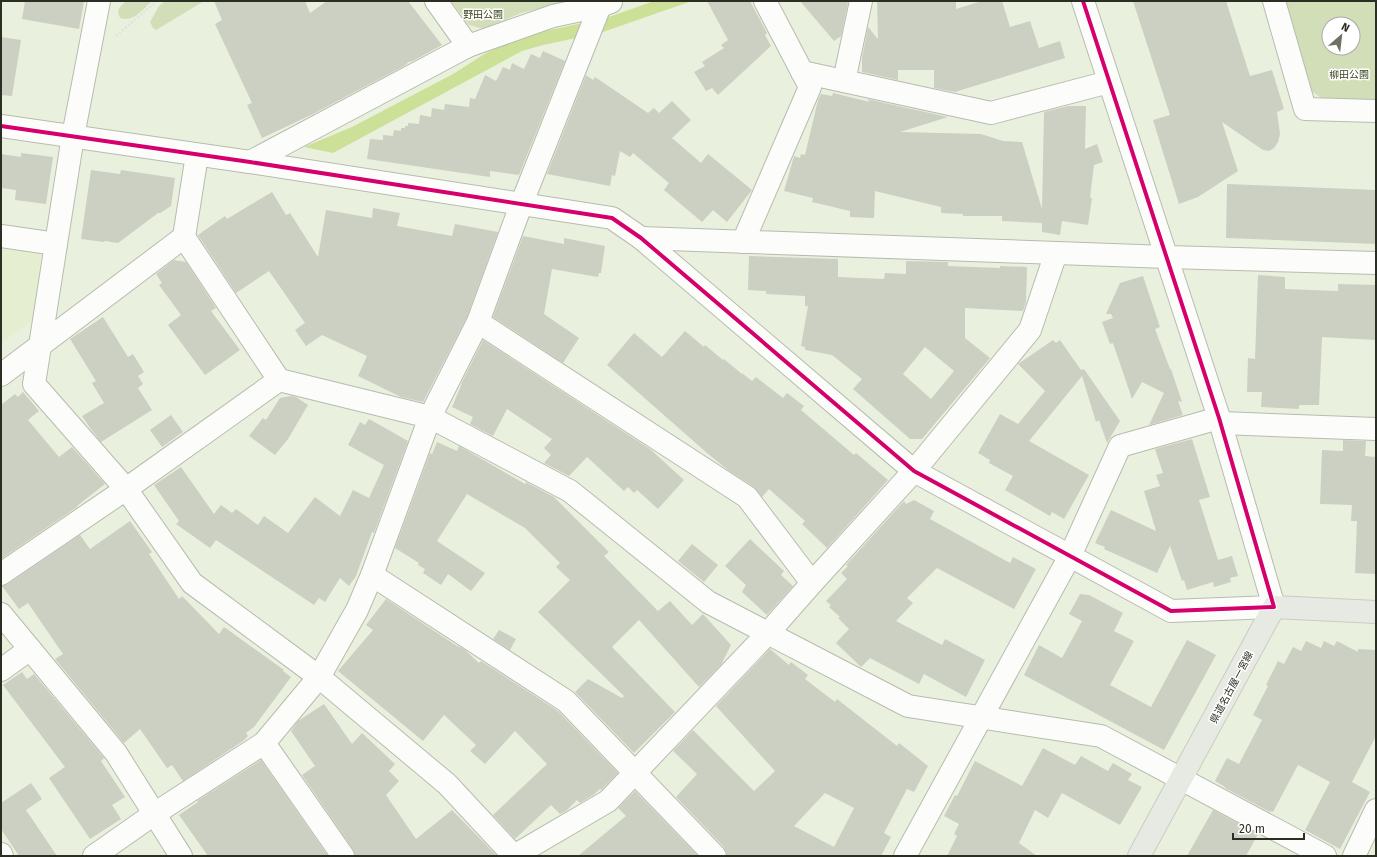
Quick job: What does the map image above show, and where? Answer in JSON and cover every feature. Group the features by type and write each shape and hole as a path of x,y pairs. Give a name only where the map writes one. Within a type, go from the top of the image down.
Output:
{"main road":[{"path":"1274,607 1376,612"},
{"name":"県道名古屋一宮線","path":"1140,856 1274,607"}],"street":[{"path":"99,1 73,136 34,384 126,489 192,583 319,676 447,784 514,856 608,801 768,633 914,471 1030,330 1056,253"},
{"path":"436,1 468,46"},
{"path":"742,242 810,87 765,1"},
{"path":"844,81 861,1"},
{"path":"1,126 250,162 612,218 641,238 914,471 1170,610 1274,607 1220,420 1083,1"},
{"path":"1274,1 1305,109 1376,111"},
{"path":"250,162 468,46 553,16 603,8"},
{"path":"94,856 154,814 264,743 319,676 357,610 372,575 430,417 478,322 521,205 587,39 603,8"},
{"path":"802,72 990,113 1109,82"},
{"path":"196,155 184,237 279,380 430,417 570,491 708,602 908,706 1101,736 1325,856"},
{"path":"1,236 56,244"},
{"path":"1,375 184,237"},
{"path":"641,238 1376,263"},
{"path":"478,322 747,497 812,583"},
{"path":"1,574 126,489 279,380"},
{"path":"905,856 1070,556 1120,446 1220,420 1376,429"},
{"path":"372,575 566,701 715,856"},
{"path":"1,614 116,753 181,856"},
{"path":"1,670 30,649"},
{"path":"264,743 344,856"},
{"path":"1354,856 1376,810"}],"path":[{"path":"87,60 157,1"}],"shaded area":[{"path":"654,1 692,1 600,33 522,51 333,153 304,147 352,127 453,74 486,53 531,34 606,18"},
{"path":"1,243 39,249 41,256 33,320 1,343"}],"green space":[{"path":"126,1 152,1 133,17 129,19 120,18 118,12 119,8"},
{"path":"165,1 204,1 156,30 150,22 159,6"},
{"name":"野田公園","path":"451,1 571,1 521,13 484,29 469,25"},
{"name":"柳田公園","path":"1283,1 1376,1 1376,100 1323,99 1311,91"}],"building":[{"path":"25,1 84,1 79,29 22,19"},
{"path":"214,1 305,1 310,13 327,1 408,1 442,45 311,115 262,138 247,105 252,103 215,24 222,20"},
{"path":"707,1 750,1 767,33 765,35 771,46 718,95 712,88 706,91 694,72 705,66 702,62 724,48 721,45 728,40"},
{"path":"800,1 846,1 848,3 841,36 834,41"},
{"path":"877,1 956,1 956,9 982,1 1002,1 1010,27 1030,21 1039,48 1060,41 1065,58 955,92 934,88 934,70 898,70 898,80 862,72 862,58 868,27 878,39"},
{"path":"1133,1 1226,1 1250,76 1272,70 1284,109 1277,112 1280,134 1278,142 1274,148 1269,151 1263,150 1222,122 1238,171 1198,197 1179,204 1153,120 1170,115"},
{"path":"1,37 21,40 12,96 1,95"},
{"path":"543,51 565,61 519,175 490,171 490,177 367,159 370,139 383,140 383,135 393,136 394,130 401,131 401,128 408,126 408,123 419,124 420,115 431,117 432,108 444,110 445,104 469,107 470,98 475,99 485,75 496,81 503,67 510,70 512,63 524,69 531,54 540,58"},
{"path":"586,75 593,80 595,77 648,113 654,108 659,113 672,101 691,120 672,138 701,163 708,154 752,190 727,222 713,210 702,222 664,190 669,183 633,153 630,157 620,151 615,176 612,175 610,186 547,174"},
{"path":"833,93 870,102 867,99 948,117 900,132 981,134 1003,141 1022,142 1042,209 1044,112 1068,106 1086,106 1085,149 1097,144 1103,162 1094,165 1090,198 1092,198 1088,225 1062,221 1060,235 1042,232 1042,223 1002,221 1002,216 963,216 963,214 941,213 941,207 875,191 874,218 850,217 850,211 812,202 813,198 784,191 794,156 800,158 801,154 805,155 818,100 821,94 832,96"},
{"path":"21,153 53,157 46,204 15,200 16,190 1,188 1,154 21,157"},
{"path":"91,170 120,174 121,170 175,178 171,206 158,213 118,243 81,239"},
{"path":"1227,184 1376,190 1376,244 1226,238"},
{"path":"272,192 286,215 290,213 318,257 326,210 372,218 373,208 400,213 397,226 452,236 455,224 498,232 467,317 423,402 401,397 358,376 367,356 322,335 306,346 295,330 305,323 269,271 236,293 198,235 225,216 227,219"},
{"path":"523,236 564,244 564,238 605,246 601,273 599,273 598,277 552,269 544,314 579,338 563,363 493,317"},
{"path":"749,256 838,259 838,277 884,279 885,273 906,274 906,261 948,262 948,266 1000,268 1000,266 1027,267 1026,302 1023,311 965,308 965,338 990,358 922,439 910,439 853,389 862,379 832,355 805,350 805,347 801,346 808,306 805,306 805,296 766,294 766,291 748,290","holes":["925,347 954,371 931,399 903,374"]},
{"path":"174,260 186,262 216,308 211,311 240,350 205,375 168,325 181,315 159,285 162,283 156,274"},
{"path":"1258,275 1285,277 1285,289 1338,291 1338,284 1376,285 1376,340 1322,337 1319,405 1299,405 1299,409 1261,407 1262,392 1247,392 1248,358 1255,359"},
{"path":"1143,276 1160,327 1155,329 1182,402 1178,401 1183,415 1149,425 1164,393 1142,382 1132,399 1113,343 1110,344 1102,322 1113,318 1111,314 1106,314 1120,283"},
{"path":"103,317 128,357 133,354 144,372 138,376 143,384 138,388 152,410 101,442 82,416 104,403 92,383 96,381 70,339"},
{"path":"685,331 704,347 705,345 752,381 756,377 783,398 787,393 804,406 801,410 854,455 856,453 888,480 827,548 802,524 805,521 769,489 762,497 754,487 728,470 707,453 607,365 634,333 662,357"},
{"path":"483,340 650,449 684,480 658,509 637,490 634,493 628,487 624,491 587,457 569,476 544,463 551,455 544,448 552,439 507,409 493,436 470,424 473,417 452,407 462,383 461,384"},
{"path":"1053,340 1056,343 1060,340 1081,370 1084,369 1120,421 1107,443 1099,420 1096,422 1082,376 1029,441 1089,475 1064,519 1052,512 1050,516 1005,490 1013,476 989,463 990,460 978,453 1000,414 1018,424 1045,391 1018,364"},
{"path":"23,392 39,411 28,420 59,457 72,447 105,484 77,507 1,559 1,405 15,394 18,397"},
{"path":"291,396 296,397 308,405 288,439 275,455 249,436 263,418 266,420 280,398"},
{"path":"171,415 183,432 162,447 150,430"},
{"path":"369,419 408,441 374,533 372,532 356,576 349,586 340,578 325,602 319,598 314,605 216,540 210,548 176,524 179,521 154,485 181,467 214,514 221,505 232,513 236,509 258,525 264,516 288,533 315,497 340,516 353,490 369,498 384,465 348,445 360,422 365,425"},
{"path":"1192,439 1210,497 1199,500 1218,560 1232,556 1238,576 1230,578 1231,582 1214,587 1213,582 1187,590 1184,580 1182,581 1170,546 1157,573 1104,549 1105,547 1095,543 1111,510 1156,531 1144,491 1160,486 1156,475 1163,473 1155,449"},
{"path":"1343,440 1366,441 1365,456 1376,457 1376,574 1355,573 1357,521 1351,521 1352,505 1320,504 1322,450 1343,451"},
{"path":"437,442 457,451 459,446 525,484 526,482 554,497 609,552 604,556 658,611 670,601 692,625 703,614 731,645 721,665 699,687 639,620 612,647 675,712 634,753 575,692 588,679 622,698 624,696 538,612 570,580 556,567 560,563 525,528 467,494 437,541 485,573 471,591 448,574 441,585 423,573 425,569 418,565 419,563 395,548 430,453 432,454"},
{"path":"914,500 934,511 930,519 1010,563 1013,557 1036,569 1014,609 937,568 907,598 913,603 896,621 942,645 945,639 985,660 966,697 924,674 919,684 870,658 861,667 836,643 849,629 838,618 840,617 829,607 831,605 826,601 847,579 841,573 848,566 846,565 904,501 906,504"},
{"path":"130,521 152,552 149,554 179,599 182,596 219,634 224,627 284,670 283,671 291,677 254,727 246,733 248,736 243,741 183,781 172,765 167,768 140,729 124,743 55,659 63,654 28,603 19,609 2,586 8,584 80,535 90,549"},
{"path":"750,539 784,571 781,575 793,586 767,615 742,592 746,585 725,566"},
{"path":"692,544 718,565 704,582 678,561"},
{"path":"1080,594 1089,595 1123,613 1114,631 1134,641 1110,685 1151,707 1187,640 1216,655 1164,750 1024,675 1039,645 1062,658 1082,621 1069,614"},
{"path":"386,599 465,650 479,663 481,661 558,711 618,773 601,790 600,789 580,803 577,800 566,811 560,814 551,805 515,839 493,815 547,764 515,731 485,764 470,751 476,745 444,715 423,741 338,671 373,630 366,625"},
{"path":"499,630 516,639 510,650 493,639"},
{"path":"1306,641 1321,648 1324,641 1334,646 1337,641 1358,652 1358,649 1376,650 1376,736 1352,782 1370,792 1340,849 1305,830 1330,782 1298,765 1273,812 1270,812 1215,781 1227,758 1239,764 1262,720 1253,715 1268,686 1266,685 1278,661 1284,664 1293,647 1301,651"},
{"path":"770,649 789,665 791,662 808,675 805,679 835,702 837,699 897,746 899,743 928,766 914,792 907,789 884,833 891,837 881,856 727,856 724,847 676,797 697,774 673,751 693,730 754,791 775,771 716,706","holes":["825,793 854,808 834,847 794,826"]},
{"path":"22,672 27,679 34,674 104,758 101,761 125,797 112,805 121,819 90,839 49,778 65,767 3,685"},
{"path":"324,704 352,744 362,733 395,764 389,771 399,781 386,795 416,839 452,810 497,856 355,856 353,849 302,775 315,766 291,731 298,721"},
{"path":"1043,748 1075,765 1081,756 1108,771 1113,763 1132,774 1128,780 1142,787 1120,825 1062,793 1048,818 1035,810 1019,843 1037,856 947,856 957,836 954,834 959,824 944,816 955,795 957,796 975,761 1022,786"},
{"path":"261,760 328,856 208,856 179,815 198,802 197,801"},
{"path":"31,783 42,799 26,810 57,856 19,856 1,829 1,803"},
{"path":"635,791 698,856 578,856 626,816 618,808"},
{"path":"1213,810 1258,834 1246,856 1187,856"}],"cycle path":[{"path":"1,126 250,162 612,218 641,238 914,471 1171,611 1274,607 1219,418 1083,1"}]}
